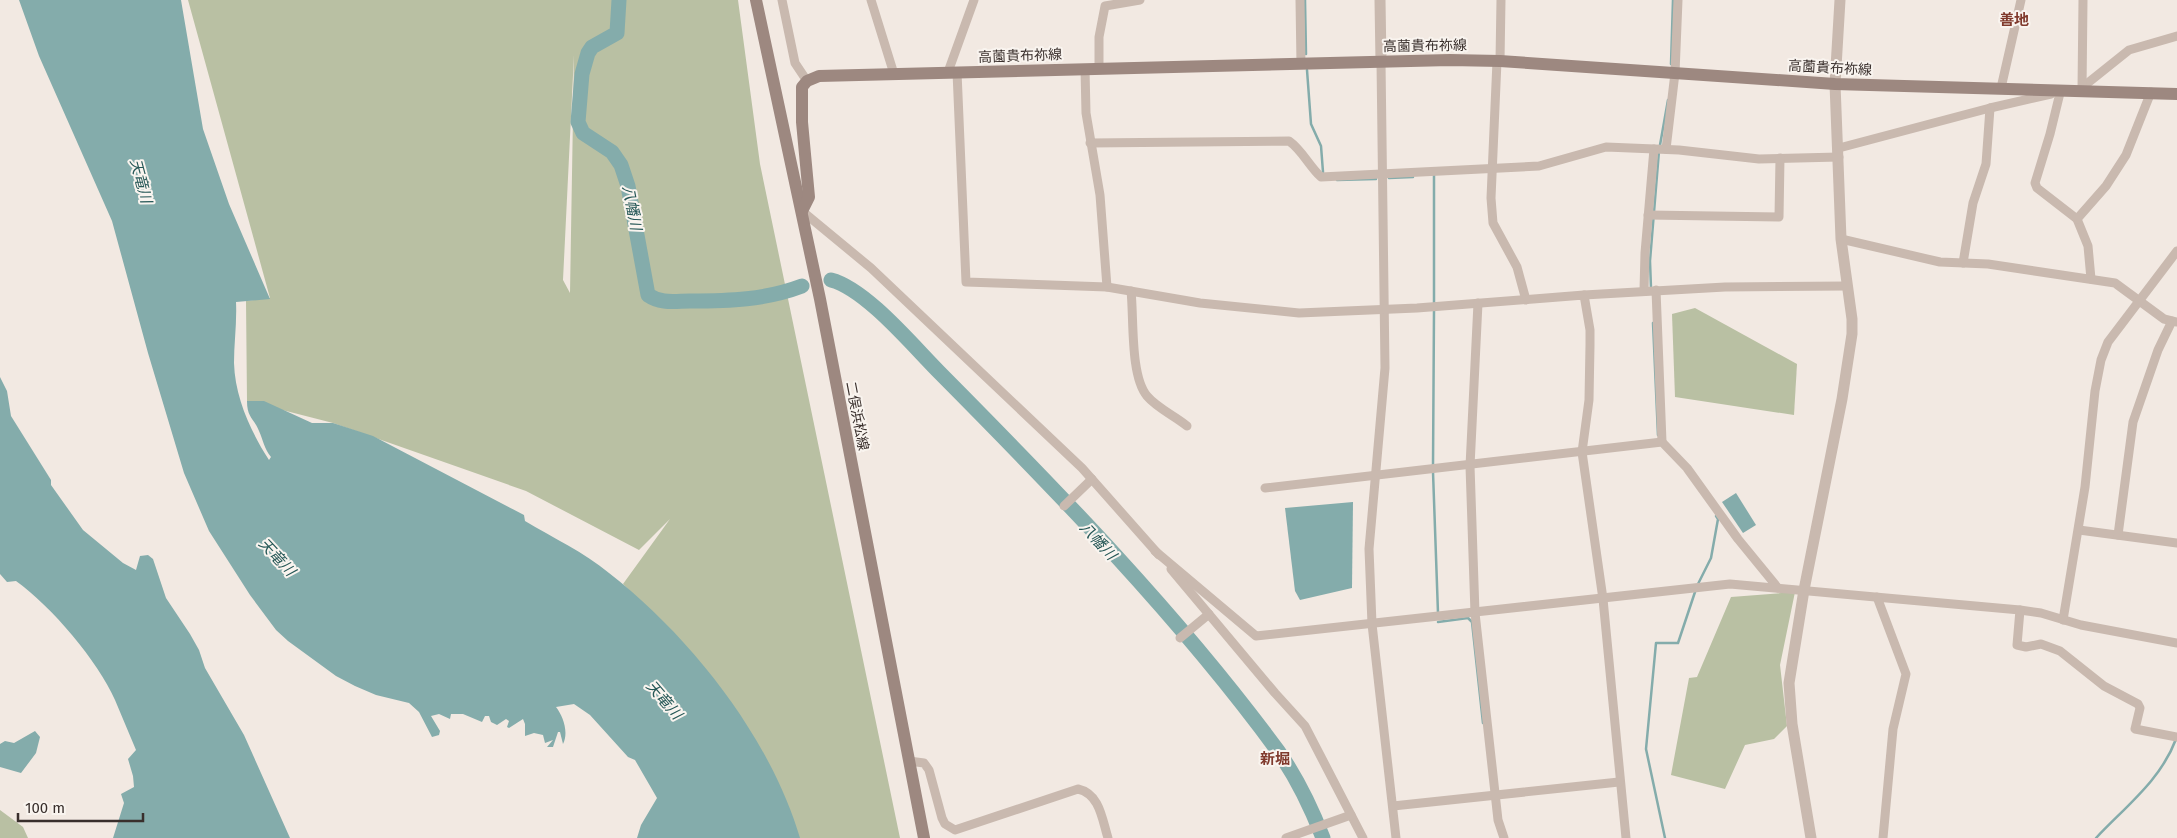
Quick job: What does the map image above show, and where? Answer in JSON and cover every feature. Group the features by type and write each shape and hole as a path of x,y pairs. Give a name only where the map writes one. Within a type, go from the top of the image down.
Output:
{"main road":[{"name":"二俣浜松線","path":"756,0 802,211 924,838"},
{"name":"高薗貴布祢線","path":"807,81 819,76 953,72 1498,61 1836,84 2177,94"},
{"path":"802,211 809,197 801,97 802,87 807,81"}],"street":[{"path":"782,0 795,63 807,81"},
{"path":"871,0 894,74"},
{"path":"974,0 953,72 966,282 1107,287 1200,303 1299,313 1382,310 1650,290 1847,286"},
{"path":"1099,68 1099,37 1106,3 1140,0"},
{"path":"1300,0 1301,64"},
{"path":"1380,0 1382,310 1385,368 1369,549 1372,624 1396,838"},
{"path":"1501,0 1492,170 1493,223 1517,267 1526,300"},
{"path":"1666,149 1675,73 1678,0"},
{"path":"1811,838 1789,701 1791,659 1850,357 1852,319 1841,239 1836,84 1840,0"},
{"path":"2001,88 2020,0"},
{"path":"2082,90 2083,0"},
{"path":"1090,143 1289,141 1296,146 1308,164 1321,177 1492,170 1539,166 1606,147 1666,149 1759,158 1780,158 1839,152 1990,108 2082,90 2129,50 2177,36"},
{"path":"1084,69 1086,113 1100,195 1107,287"},
{"path":"2077,219 2106,186 2126,155 2151,92"},
{"path":"2060,93 2035,182 2037,188 2077,219 2088,246 2091,279"},
{"path":"1963,263 1973,203 1986,164 1990,108"},
{"path":"1654,149 1650,290 1662,442 1688,468 1738,539 1778,588"},
{"path":"1652,215 1779,217 1780,158"},
{"path":"802,211 872,268 1092,479 1305,726 1363,838"},
{"path":"1841,239 1940,262 1988,264 2115,283 2164,320 2174,322 2158,350 2133,422 2118,535"},
{"path":"2063,620 2079,530 2095,391 2101,360 2108,342 2177,251"},
{"path":"1131,291 1135,332 1133,349 1137,375 1145,394 1187,426"},
{"path":"1584,295 1590,330 1590,345 1589,400 1582,452 1603,599 1619,782 1626,838"},
{"path":"1478,303 1470,466 1475,613 1498,820 1504,838"},
{"path":"1264,488 1470,466 1662,442"},
{"path":"1064,506 1092,479"},
{"path":"2079,530 2177,542"},
{"path":"1155,551 1256,636 1730,584 2020,610 2177,643"},
{"path":"1877,597 1906,674 1892,729 1883,838"},
{"path":"2020,610 2017,646 2041,644 2060,651 2104,686 2138,704 2140,708 2135,729 2176,737"},
{"path":"1180,638 1209,614"},
{"path":"909,762 924,763 929,770 942,818 945,824 955,830 1078,789 1087,791 1094,796 1108,838"},
{"path":"1393,806 1619,782"},
{"path":"1286,838 1351,815"}],"green space":[{"path":"188,0 738,0 760,164 900,838 794,838 689,651 623,584 670,519 639,550 526,491 333,423 247,401 246,301 270,298","holes":["574,55 570,293 563,280"]},
{"path":"1695,308 1797,364 1794,415 1675,397 1672,314"},
{"path":"1795,592 1780,665 1787,726 1774,739 1745,745 1725,789 1671,775 1689,678 1697,677 1731,597"},
{"path":"0,810 23,827 28,838 0,838"}],"water":[{"name":"天竜川","path":"19,0 181,0 203,129 229,204 270,299 236,302 234,363 237,389 245,414 269,460 271,457 257,427 249,415 247,401 264,401 312,423 333,423 373,436 524,515 525,521 599,565 640,599 669,627 698,658 724,692 748,727 769,763 787,800 800,838 637,838 641,825 657,798 635,760 628,757 590,715 574,704 556,707 563,719 565,739 563,744 560,732 558,732 553,747 547,747 553,740 545,743 543,735 534,733 525,736 523,719 509,728 507,727 509,721 506,719 497,725 491,722 489,716 485,716 482,722 463,714 451,714 450,719 439,714 431,716 440,731 439,735 432,737 419,712 409,703 376,695 336,676 276,630 250,595 209,531 184,473 148,353 112,221 39,56"},
{"path":"0,377 7,391 11,416 51,480 51,485 83,530 123,563 136,570 140,556 148,555 153,559 166,598 190,634 199,650 205,668 244,735 290,838 113,838 124,803 121,794 134,787 128,759 136,750 115,700 97,668 58,619 16,581 7,582 0,574"},
{"path":"1736,493 1756,525 1743,533 1722,502"},
{"path":"1353,502 1352,588 1300,600 1295,591 1285,508"},
{"path":"35,731 40,737 36,753 21,773 0,767 0,744 5,741 14,743"}],"waterway":[{"name":"八幡川","path":"619,0 617,33 592,47 588,53 582,74 578,122 583,133 612,152 621,165 628,186 648,295 658,300 668,301 733,300 761,297 802,286"},
{"path":"1305,0 1306,54"},
{"path":"1671,64 1673,0"},
{"path":"1307,70 1311,124 1321,146 1323,172"},
{"path":"1660,145 1668,100"},
{"path":"1651,288 1650,261 1659,151"},
{"path":"1434,175 1434,303"},
{"path":"1389,178 1413,177"},
{"path":"1337,180 1376,179"},
{"name":"八幡川","path":"831,280 845,285 874,306 1028,462 1158,603 1240,701 1278,751 1303,793 1323,838"},
{"path":"1433,466 1434,310"},
{"path":"1653,323 1658,435"},
{"path":"1433,472 1438,613"},
{"path":"1698,584 1711,558 1718,519 1716,516"},
{"path":"1665,838 1646,749 1656,643 1678,643 1696,589"},
{"path":"1438,622 1468,618 1472,622 1483,723"},
{"path":"2096,838 2152,780 2169,754 2176,739"}],"district":[{"name":"善地","path":"2014,20"},
{"name":"新堀","path":"1275,759"}]}
